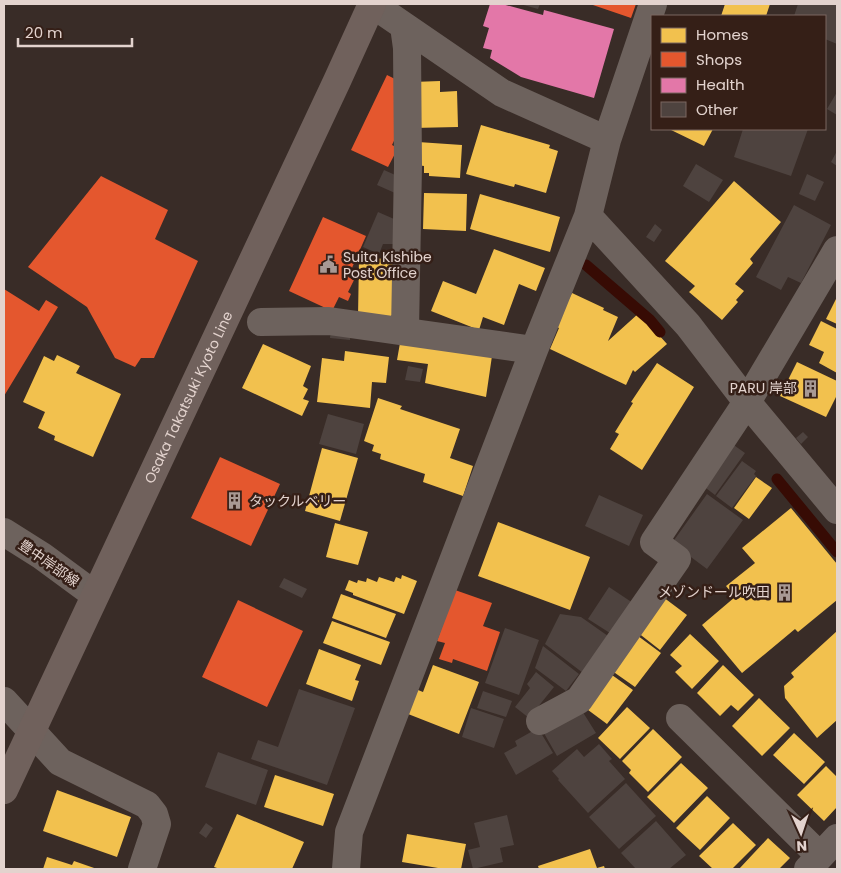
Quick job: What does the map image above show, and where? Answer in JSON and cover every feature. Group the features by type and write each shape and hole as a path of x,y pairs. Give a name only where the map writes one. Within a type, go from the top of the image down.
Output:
{"main road":[{"name":"Osaka Takatsuki Kyoto Line","path":"4,790 372,4"}],"street":[{"path":"372,4 502,93 607,140"},
{"path":"346,869 348,832 534,350 588,216 607,140 653,4"},
{"path":"404,26 407,48 408,165 405,330"},
{"path":"588,216 688,325 746,402 837,510"},
{"path":"540,721 579,700 677,559 654,542 746,402 837,250"},
{"path":"261,322 328,321 405,330 534,350"},
{"name":"豊中岸部線","path":"4,532 42,556 95,595"},
{"path":"4,701 60,762 147,805 154,814 157,824 142,869"},
{"path":"680,718 822,854"}],"building: Homes":[{"path":"725,4 770,4 766,15 721,15"},
{"path":"440,81 440,92 457,91 458,127 413,128 413,82"},
{"path":"481,125 550,145 549,148 558,151 546,193 515,184 514,187 466,174"},
{"path":"671,130 712,130 704,146"},
{"path":"418,142 462,145 460,178 429,176 429,173 424,173 424,166 417,165"},
{"path":"734,181 781,222 750,259 753,263 735,284 744,291 736,300 738,302 722,320 689,292 695,286 665,261"},
{"path":"424,193 467,194 466,231 423,229"},
{"path":"480,194 560,217 550,252 470,229"},
{"path":"494,249 545,268 536,291 519,284 504,325 483,317 479,330 431,311 443,281 476,294"},
{"path":"359,258 400,259 399,318 358,317"},
{"path":"572,293 604,308 603,310 618,317 608,341 639,313 667,344 635,372 633,370 626,385 550,349 559,328 555,326"},
{"path":"837,297 837,324 826,319"},
{"path":"821,321 837,329 837,373 819,363 824,352 809,345"},
{"path":"400,343 492,356 486,397 425,383 428,364 397,360"},
{"path":"263,344 311,366 303,386 308,389 303,399 309,401 302,416 242,388"},
{"path":"345,351 389,357 386,383 372,382 370,408 317,402 322,358 344,361"},
{"path":"57,355 80,366 76,373 121,394 93,457 54,440 55,436 38,428 45,412 23,402 44,356 54,361"},
{"name":"PARU 岸部","path":"797,362 837,381 837,395 826,417 780,396"},
{"path":"657,363 694,387 642,470 610,449 619,434 615,432 633,403 631,402"},
{"path":"378,398 402,406 400,409 460,429 450,458 473,466 463,496 423,482 425,474 380,459 381,454 372,451 374,445 364,441"},
{"path":"322,448 358,458 340,521 305,511"},
{"path":"756,477 772,488 749,519 734,508"},
{"name":"メゾンドール吹田","path":"791,508 837,564 837,600 798,632 795,629 742,673 702,625 735,597 726,586 755,563 742,548"},
{"path":"498,522 590,557 570,610 478,576"},
{"path":"335,523 368,532 358,565 326,557"},
{"path":"402,575 417,581 404,614 353,595 353,593 345,590 349,580 357,583 358,580 366,582 367,578 377,582 379,577 394,582 396,577 401,579"},
{"path":"341,594 396,614 386,638 332,618"},
{"path":"663,597 687,615 660,650 637,632"},
{"path":"332,621 390,642 381,665 323,643"},
{"path":"837,631 837,720 817,738 785,698 784,686 794,677 791,673"},
{"path":"634,633 661,653 635,687 608,668"},
{"path":"690,634 719,661 692,689 675,672 682,666 670,655"},
{"path":"319,649 361,665 355,680 359,681 352,701 306,684"},
{"path":"433,665 479,682 459,734 403,712 413,688 423,692"},
{"path":"723,665 754,695 738,711 731,705 720,716 697,693"},
{"path":"605,670 633,690 607,724 580,704"},
{"path":"759,698 790,728 762,756 732,726"},
{"path":"627,707 650,728 620,759 598,738"},
{"path":"653,729 682,757 648,792 629,773 631,770 622,761"},
{"path":"794,733 825,762 804,784 773,755"},
{"path":"681,763 708,788 674,823 647,797"},
{"path":"826,766 837,777 837,807 824,821 797,795"},
{"path":"275,775 334,794 323,826 264,807"},
{"path":"57,790 131,817 117,857 43,831"},
{"path":"707,796 730,818 700,850 676,828"},
{"path":"237,814 304,842 292,869 220,869 214,867"},
{"path":"733,823 756,845 732,869 713,869 699,856"},
{"path":"407,834 466,844 461,869 444,869 402,862"},
{"path":"768,838 790,858 779,869 739,869"},
{"path":"590,849 597,868 604,866 605,869 539,869 538,866"},
{"path":"47,857 72,865 74,861 97,869 43,869"}],"building: Shops":[{"path":"590,4 636,4 631,18"},
{"path":"387,75 401,82 401,126 392,145 398,148 388,167 351,150"},
{"path":"101,176 168,210 155,239 198,261 154,358 141,358 135,367 115,358 87,307 28,267"},
{"path":"323,217 366,236 348,277 354,280 348,292 351,294 348,301 339,297 332,311 289,291"},
{"path":"4,289 39,311 46,300 58,307 4,396"},
{"name":"タックルベリー","path":"220,457 280,484 251,546 191,518"},
{"path":"455,590 492,603 483,626 500,632 487,671 453,659 452,663 439,659 445,643 437,641"},
{"path":"238,600 303,631 267,707 202,677"}],"building: Health":[{"path":"490,4 502,4 543,15 544,10 614,29 594,98 521,77 490,58 492,50 483,48 489,28 483,26"}],"building: Other":[{"path":"520,4 540,4 538,9"},
{"path":"798,4 837,4 837,44 826,39 826,15 794,15"},
{"path":"837,92 837,115 827,109"},
{"path":"743,130 808,130 791,176 734,157"},
{"path":"837,151 837,166 831,162"},
{"path":"696,164 723,180 709,202 683,186"},
{"path":"384,170 402,178 395,193 377,185"},
{"path":"807,174 824,182 815,201 799,194"},
{"path":"794,205 831,225 801,283 788,277 781,290 756,277"},
{"path":"378,212 401,222 400,244 383,244 379,254 363,247"},
{"path":"655,224 662,230 654,242 646,237"},
{"path":"331,327 351,329 350,340 330,338"},
{"path":"408,366 423,369 420,382 405,380"},
{"path":"328,414 364,424 356,454 319,444"},
{"path":"803,432 808,437 801,444 796,438"},
{"path":"728,441 745,453 715,495 698,482"},
{"path":"742,461 756,471 754,474 756,476 732,508 716,496"},
{"path":"707,494 743,520 707,569 672,543"},
{"path":"599,495 643,515 629,546 585,526"},
{"path":"284,578 307,589 302,598 279,587"},
{"path":"609,587 633,603 613,635 588,619"},
{"path":"560,614 581,617 608,636 583,673 545,644"},
{"path":"505,628 539,640 519,695 485,683"},
{"path":"543,646 579,674 566,691 535,668"},
{"path":"536,672 554,687 529,718 515,707 530,688 527,684"},
{"path":"299,689 355,708 327,785 251,759 258,740 278,747"},
{"path":"483,691 512,701 506,717 477,708"},
{"path":"579,706 596,733 557,756 541,728"},
{"path":"471,708 504,719 494,748 462,737"},
{"path":"538,728 553,753 516,775 504,753 517,746 515,741"},
{"path":"599,744 612,759 609,761 625,779 588,813 552,771 577,749 584,757"},
{"path":"218,752 268,770 256,805 205,787"},
{"path":"626,783 656,816 619,849 589,817"},
{"path":"507,815 514,845 500,848 503,862 473,869 468,850 480,847 474,823"},
{"path":"656,821 686,855 669,869 636,869 621,853"},
{"path":"206,823 213,828 206,838 199,833"}],"waterway":[{"path":"586,265 650,320 660,332"},
{"path":"777,479 837,552"}],"place":[{"name":"Suita Kishibe Post Office","path":"329,265"},
{"name":"PARU 岸部","path":"811,388"},
{"name":"タックルベリー","path":"235,501"},
{"name":"メゾンドール吹田","path":"784,592"}]}
